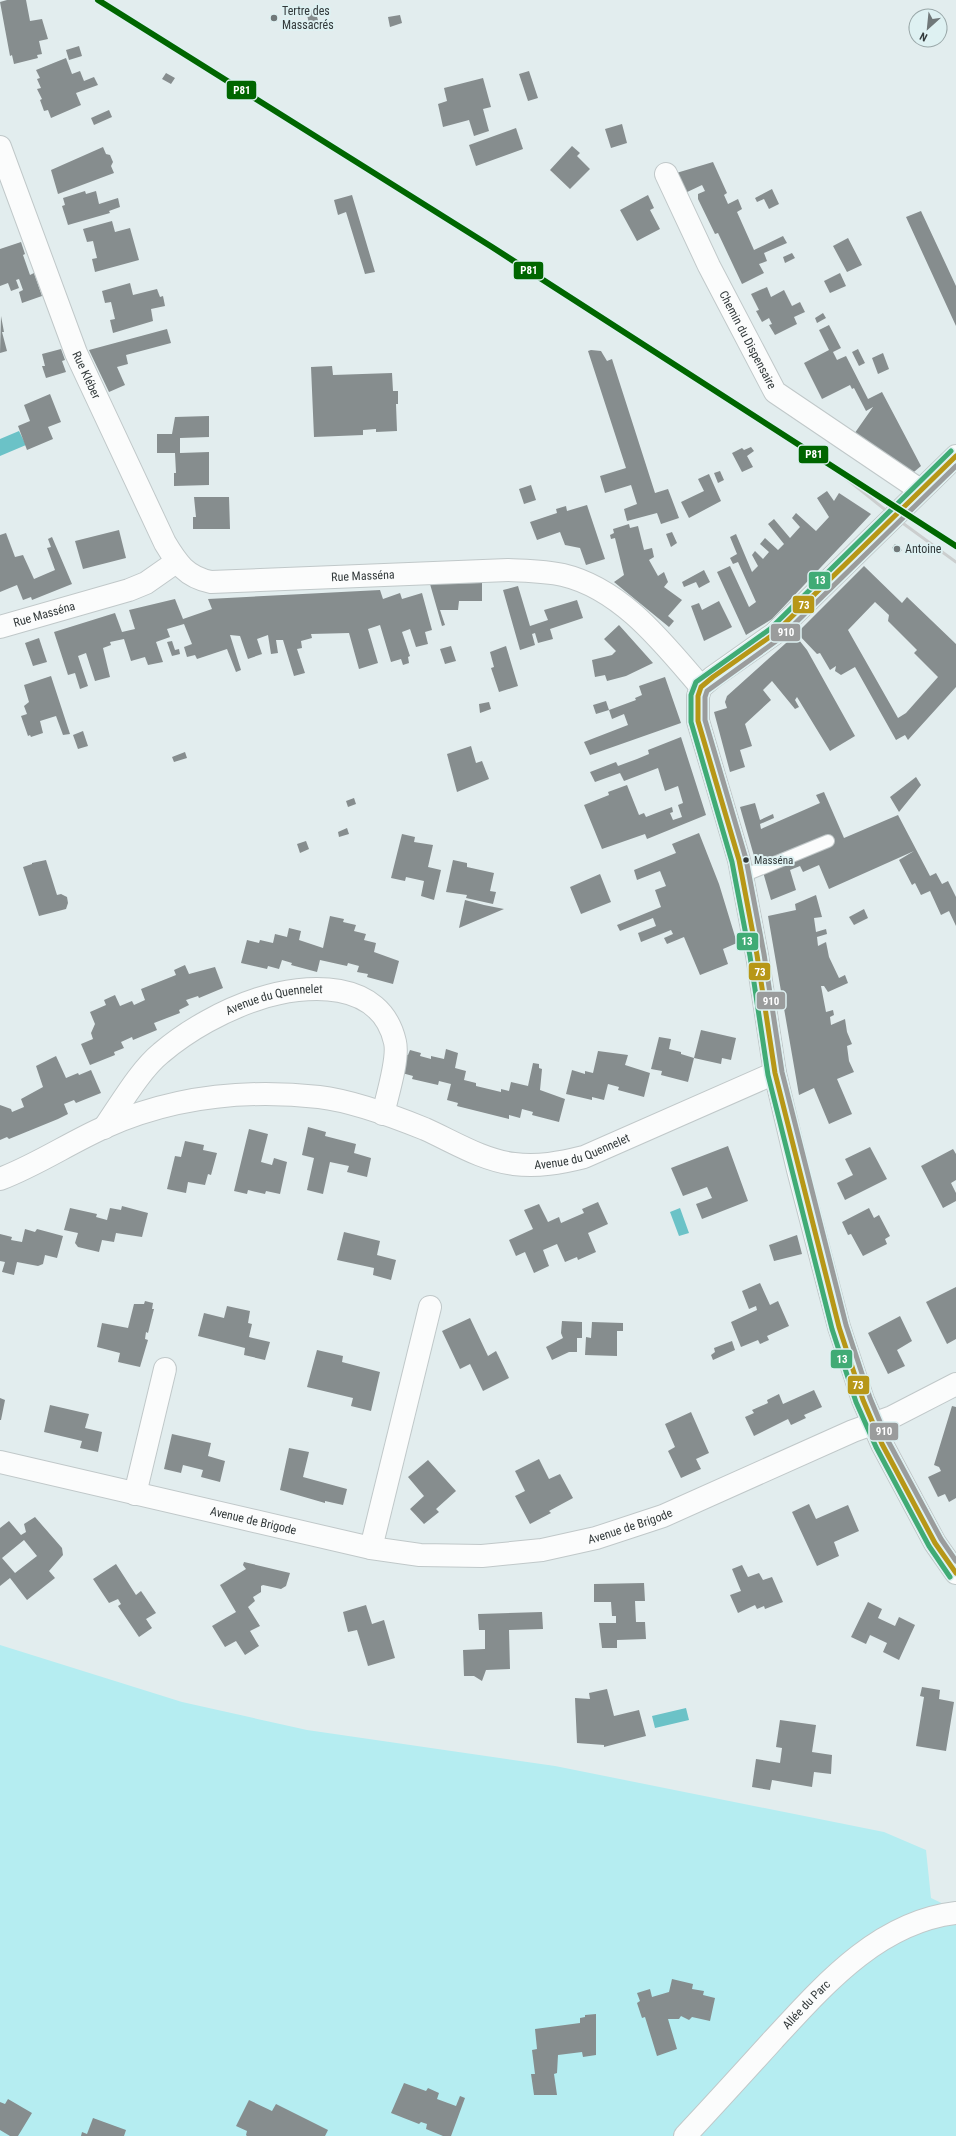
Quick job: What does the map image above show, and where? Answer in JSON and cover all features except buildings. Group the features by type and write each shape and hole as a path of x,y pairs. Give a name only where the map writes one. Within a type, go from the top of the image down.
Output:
{"street":[{"name":"Rue Kléber","path":"0,147 6,183 76,353 162,536 176,562"},
{"name":"Chemin du Dispensaire","path":"666,174 709,266 775,392 920,490"},
{"path":"956,456 774,634 713,677 701,687 698,696 698,722 743,876 757,955 775,1074 799,1177 839,1327 862,1400 873,1424 908,1495 935,1543 956,1573"},
{"name":"Rue Masséna","path":"0,627 128,590 146,583 176,562 187,573 200,580 211,582 508,570 545,572 564,575 602,592 626,608 658,638 701,687"},
{"name":"Avenue du Quennelet","path":"104,1128 148,1066 159,1054 181,1037 222,1014 258,998 284,992 326,988 346,991 362,998 376,1007 392,1031 396,1044 395,1056 384,1114"},
{"name":"Avenue du Quennelet","path":"0,1179 26,1169 104,1128 162,1107 205,1098 248,1094 282,1094 321,1097 384,1114 426,1130 486,1157 513,1164 558,1164 584,1157 775,1074"},
{"path":"371,1548 430,1307"},
{"path":"135,1494 165,1369"},
{"name":"Avenue de Brigode","path":"0,1462 371,1548 420,1555 453,1556 514,1554 570,1545 619,1532 663,1516 892,1417 956,1384"},
{"name":"Allée du Parc","path":"685,2136 820,1990 847,1965 879,1941 919,1922 956,1913"}],"lane":[{"path":"743,876 828,841"}],"shaded area":[{"path":"19,431 26,445 0,456 0,439"},
{"path":"680,1208 689,1233 679,1236 670,1212"},
{"path":"0,1645 182,1702 307,1730 555,1766 884,1832 926,1850 931,1898 956,1910 956,2136 0,2136"},
{"path":"686,1708 689,1720 655,1728 652,1716"}],"railway":[{"path":"818,456 893,516 956,562"}],"transit line":[{"name":"P81","path":"98,0 492,247 956,546"},
{"name":"13","path":"950,1577 929,1546 876,1447 856,1402 832,1329 768,1075 750,956 732,862 691,722 691,695 696,682 770,629 951,451"},
{"name":"73","path":"956,456 774,634 713,677 701,687 698,696 698,721 739,860 757,955 775,1073 839,1327 863,1400 882,1444 935,1543 956,1573"},
{"name":"910","path":"956,466 779,639 707,691 705,697 705,720 746,859 764,954 782,1072 846,1325 870,1398 888,1441 941,1539 956,1561"}],"place":[{"name":"Tertre des Massacrés","path":"274,18"},
{"name":"Antoine","path":"897,549"},
{"name":"Masséna","path":"746,860"}]}
